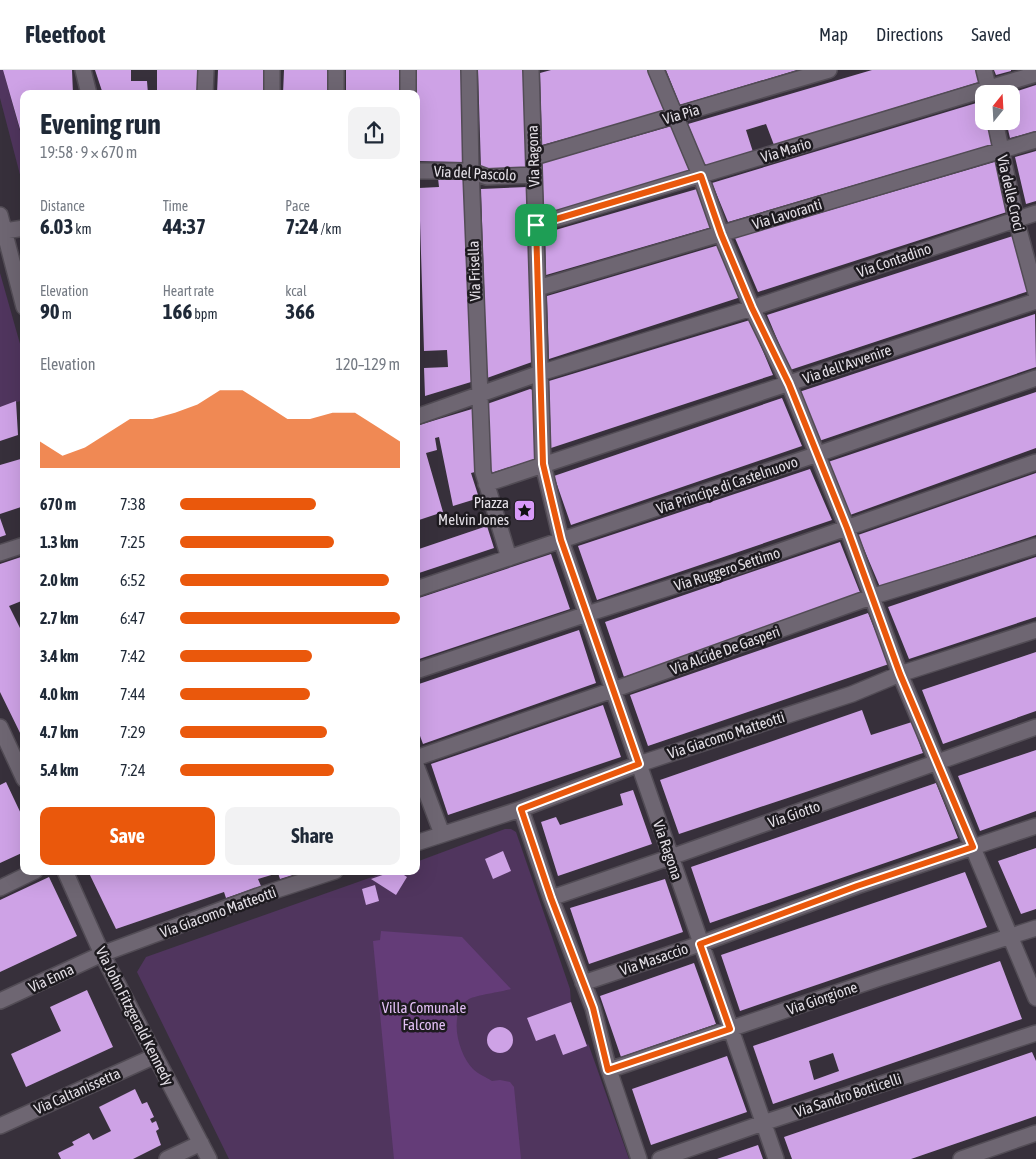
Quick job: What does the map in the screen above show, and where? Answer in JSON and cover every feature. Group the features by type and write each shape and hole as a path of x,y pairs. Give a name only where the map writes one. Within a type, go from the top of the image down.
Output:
{"street":[{"path":"83,70 88,90"},
{"path":"205,90 206,70"},
{"path":"272,70 272,90"},
{"path":"336,70 336,90"},
{"path":"408,70 408,90"},
{"name":"Via Frisella","path":"469,70 478,394 484,478 508,558"},
{"name":"Via Ragona","path":"531,70 543,458 561,540 776,1159"},
{"path":"656,70 701,176 721,234 752,308 789,384 818,454 900,674 1036,998"},
{"name":"Via Pia","path":"534,157 829,70"},
{"path":"984,70 988,85"},
{"name":"Via Mario","path":"1006,85 1036,74"},
{"name":"Via Mario","path":"536,225 975,95"},
{"name":"Via delle Croci","path":"998,130 1016,219 1036,293"},
{"name":"Via Lavoranti","path":"538,288 1036,140"},
{"name":"Via del Pascolo","path":"420,171 471,171 487,177 534,175"},
{"name":"Via Contadino","path":"420,416 540,373 752,308 1036,213"},
{"path":"0,215 20,291"},
{"path":"5,231 20,229"},
{"name":"Via dell'Avvenire","path":"543,458 789,384 1036,301"},
{"name":"Via Principe di Castelnuovo","path":"420,587 818,454 1036,378"},
{"path":"484,478 543,458"},
{"name":"Via Ruggero Settimo","path":"420,670 740,565 1036,462"},
{"path":"0,553 20,546"},
{"name":"Via Alcide De Gasperi","path":"420,757 613,690 871,597 1036,546"},
{"name":"Via Giacomo Matteotti","path":"420,842 521,809 639,764 852,694 900,674 1036,630"},
{"name":"Via Giotto","path":"551,898 865,789 1036,727"},
{"path":"0,728 7,760 20,775"},
{"path":"420,776 442,834"},
{"path":"521,809 551,898 593,1008 608,1070 639,1159"},
{"name":"Via Masaccio","path":"583,983 700,944 857,886 1036,826"},
{"path":"0,888 27,875"},
{"name":"Via John Fitzgerald Kennedy","path":"67,875 102,954 209,1159"},
{"name":"Via Giacomo Matteotti","path":"102,954 258,896 323,875"},
{"name":"Via Giorgione","path":"608,1070 880,978 1036,928"},
{"name":"Via Enna","path":"0,1001 102,954"},
{"name":"Via Sandro Botticelli","path":"660,1159 1036,1033"},
{"name":"Via Caltanissetta","path":"0,1126 155,1056"},
{"path":"961,1159 1036,1133"},
{"path":"167,1159 201,1143"}],"green space":[{"path":"0,70 3,70 20,131 20,175 0,98"},
{"path":"0,273 20,344 20,401 0,407"},
{"name":"Villa Comunale Falcone","path":"505,829 511,829 516,832 570,989 571,1002 587,1045 588,1043 629,1159 229,1159 137,972 146,957 378,875 420,875 420,861"}],"shaded area":[{"path":"381,931 462,937 511,989 469,999 462,1005 458,1013 457,1033 463,1054 473,1069 492,1081 510,1082 514,1087 521,1159 394,1159 373,941 380,940"}],"building":[{"path":"3,70 72,70 73,90 20,90 20,129"},
{"path":"95,70 131,70 131,81 147,81 148,90 102,90"},
{"path":"157,70 201,70 200,90 157,90"},
{"path":"218,70 266,70 266,90 217,90"},
{"path":"284,70 331,70 330,90 283,90"},
{"path":"346,70 399,70 400,90 346,90"},
{"path":"416,70 462,70 465,162 420,161 420,90 416,90"},
{"path":"478,70 523,70 526,168 481,169"},
{"path":"551,70 649,70 666,111 542,145 540,73"},
{"path":"666,70 797,70 680,105"},
{"path":"872,70 976,70 979,82 774,145 766,124 746,130 753,152 705,166 688,124"},
{"path":"994,70 1011,70 1011,71 996,75"},
{"path":"1036,85 1036,131 1010,138 1008,130 1020,130 1020,90"},
{"path":"975,103 975,130 991,130 994,144 728,222 712,183"},
{"path":"672,126 690,172 544,215 542,163"},
{"path":"1036,151 1036,201 1026,204 1015,157"},
{"path":"998,161 1010,211 758,292 735,238"},
{"path":"464,177 471,382 425,396 424,368 448,367 447,350 424,351 420,188 439,187 438,178"},
{"path":"527,187 532,362 487,378 481,189"},
{"path":"697,189 712,227 546,275 545,233"},
{"path":"1016,235 1029,291 790,370 767,315"},
{"path":"719,245 741,297 549,359 547,296"},
{"path":"1035,314 1036,367 819,441 799,392"},
{"path":"750,320 773,375 551,448 549,381"},
{"path":"530,389 533,390 536,459 491,473 487,404"},
{"path":"1036,392 1036,448 850,515 828,462"},
{"path":"782,398 802,446 571,525 554,476"},
{"path":"16,401 18,435 0,441 0,407"},
{"path":"472,409 475,472 471,473 479,498 453,506 439,437 435,438 437,450 426,453 443,512 420,520 420,425"},
{"path":"20,459 20,507 0,514 0,465"},
{"path":"810,469 832,520 597,600 578,546"},
{"path":"1036,473 1036,535 880,587 858,535"},
{"path":"0,518 6,535 0,537"},
{"path":"487,526 494,548 420,573 420,549"},
{"path":"840,542 861,595 624,677 605,622"},
{"path":"551,554 570,609 420,659 420,598"},
{"path":"20,557 20,602 9,606 20,628 20,733 0,692 0,564"},
{"path":"1036,557 1036,617 909,659 888,607"},
{"path":"868,613 889,664 648,746 630,695"},
{"path":"579,630 596,683 423,744 420,736 420,684"},
{"path":"1036,652 1036,711 943,744 922,690"},
{"path":"603,705 621,757 448,815 431,764"},
{"path":"862,710 871,735 912,722 923,753 679,834 660,780"},
{"path":"1036,750 1036,811 980,831 958,776"},
{"path":"6,782 20,812 20,854 0,863 0,785"},
{"path":"936,783 958,838 710,923 691,867"},
{"path":"633,790 652,844 558,876 541,822 556,817 560,825 623,805 620,794"},
{"path":"1036,848 1036,909 1021,914 998,861"},
{"path":"503,851 511,871 493,879 485,859"},
{"path":"965,872 987,927 740,1011 721,955"},
{"path":"90,875 271,875 258,879 261,886 226,898 224,892 116,929"},
{"path":"279,875 293,875 280,879"},
{"path":"382,875 404,875 407,877 396,895 371,879"},
{"path":"49,877 77,936 0,972 0,900"},
{"path":"665,879 683,932 589,964 570,908"},
{"path":"375,885 379,901 366,905 362,889"},
{"path":"1000,961 1022,1019 773,1104 753,1046","holes":["833,1053 839,1071 814,1080 809,1061"]},
{"path":"694,963 716,1024 621,1057 600,996"},
{"path":"87,990 113,1047 26,1087 11,1054 61,1031 50,1007"},
{"path":"571,1002 587,1046 563,1055 555,1034 536,1041 527,1018"},
{"path":"500,1027 510,1030 513,1040 510,1050 500,1053 490,1050 487,1040 490,1030"},
{"path":"1032,1052 1036,1061 1036,1116 911,1159 792,1159 784,1137"},
{"path":"727,1056 747,1112 651,1145 632,1089"},
{"path":"135,1089 142,1104 147,1102 154,1117 150,1119 152,1123 156,1121 159,1129 156,1131 161,1145 133,1159 61,1159 58,1153 74,1145 72,1142 89,1133 93,1140 111,1131 99,1107"},
{"path":"758,1145 763,1159 717,1159"}],"place":[{"name":"Piazza Melvin Jones","path":"525,511"}],"route":[{"path":"701,176 721,234 752,308 789,384 847,528 900,674 973,847 857,886 700,944 730,1029 608,1070 593,1008 551,898 521,809 639,764 561,540 543,464 536,225 701,176"}]}
